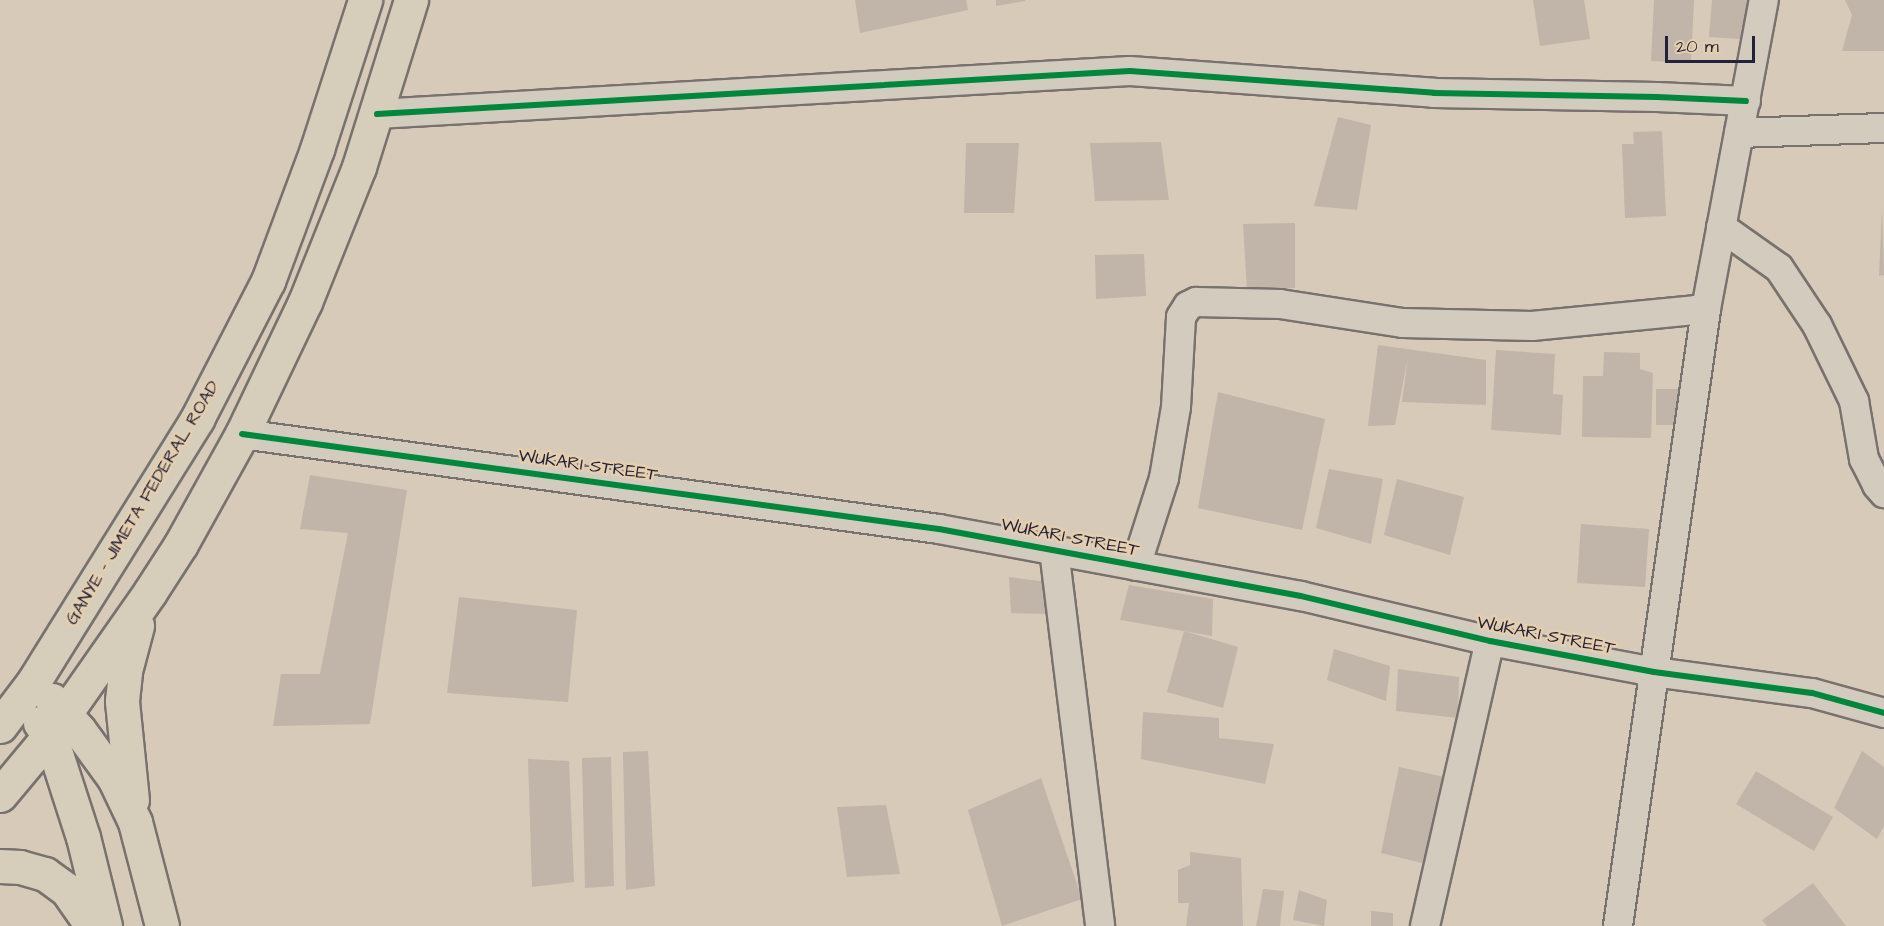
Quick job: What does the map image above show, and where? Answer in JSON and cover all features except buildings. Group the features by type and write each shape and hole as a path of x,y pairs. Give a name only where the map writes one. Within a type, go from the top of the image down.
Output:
{"main road":[{"name":"GANYE - JIMETA FEDERAL ROAD","path":"0,726 27,690 197,419 268,281 317,150 366,0"},
{"path":"0,795 57,725 150,592 181,544 242,434 305,302 359,166 411,0"},
{"path":"150,592 131,642 122,701 135,822 162,926"},
{"path":"27,690 57,725 114,778 135,822"},
{"path":"57,725 105,926"},
{"path":"0,866 20,867 45,874 67,890 92,926"}],"street":[{"path":"1618,926 1706,309 1764,0"},
{"path":"377,114 1130,71 1434,93 1657,96 1746,101"},
{"path":"1739,133 1884,128"},
{"path":"1721,226 1779,268 1817,325 1854,401 1864,459 1877,485 1884,493"},
{"path":"1136,566 1164,478 1176,407 1182,317 1188,306 1196,302 1280,304 1403,323 1532,326 1706,309"},
{"name":"WUKARI STREET","path":"242,434 939,529 1300,596 1490,641 1654,672 1812,693 1884,712"},
{"path":"1053,550 1100,926"},
{"path":"1425,926 1490,641"}],"cycle path":[{"path":"377,114 1130,71 1434,93 1746,101"},
{"path":"242,434 939,529 1301,596 1490,641 1654,672 1812,693 1884,713"}]}
